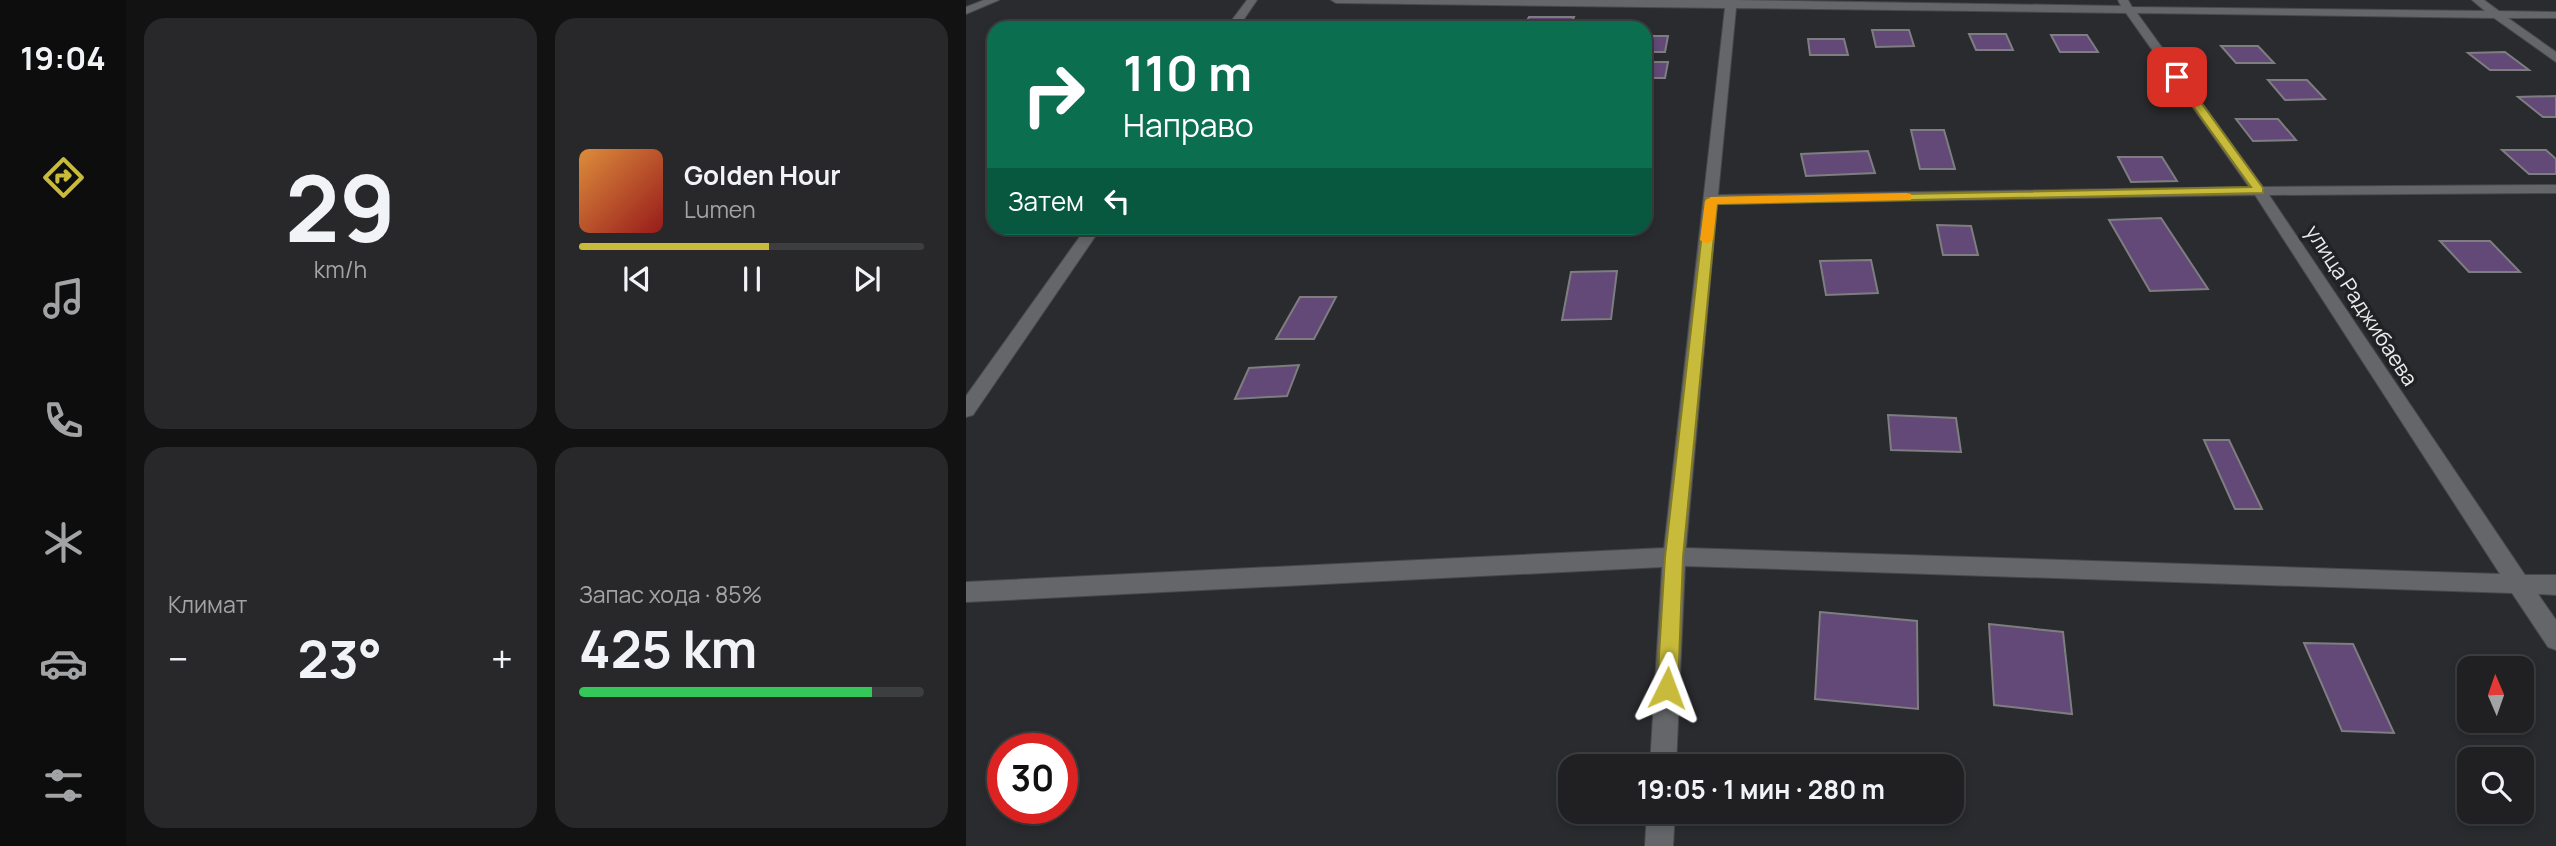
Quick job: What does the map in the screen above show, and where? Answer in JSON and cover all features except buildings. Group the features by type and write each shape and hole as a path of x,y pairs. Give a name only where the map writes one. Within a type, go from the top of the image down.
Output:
{"street":[{"path":"966,10 994,0"},
{"path":"1238,21 1252,0"},
{"path":"1336,0 2125,5 2556,15"},
{"path":"2477,0 2556,58"},
{"path":"1664,754 1674,557 1731,2"},
{"name":"улица Раджибаева","path":"2125,5 2259,191 2556,640"},
{"path":"1711,201 2259,191 2556,189"},
{"path":"966,410 1088,235"},
{"path":"966,592 1674,557 2556,585"},
{"path":"1659,846 1660,824"}],"slow traffic":[{"path":"1707,240 1711,201 1906,197"}],"route":[{"path":"1667,688 1674,557 1711,201 2259,191 2177,77"}]}
